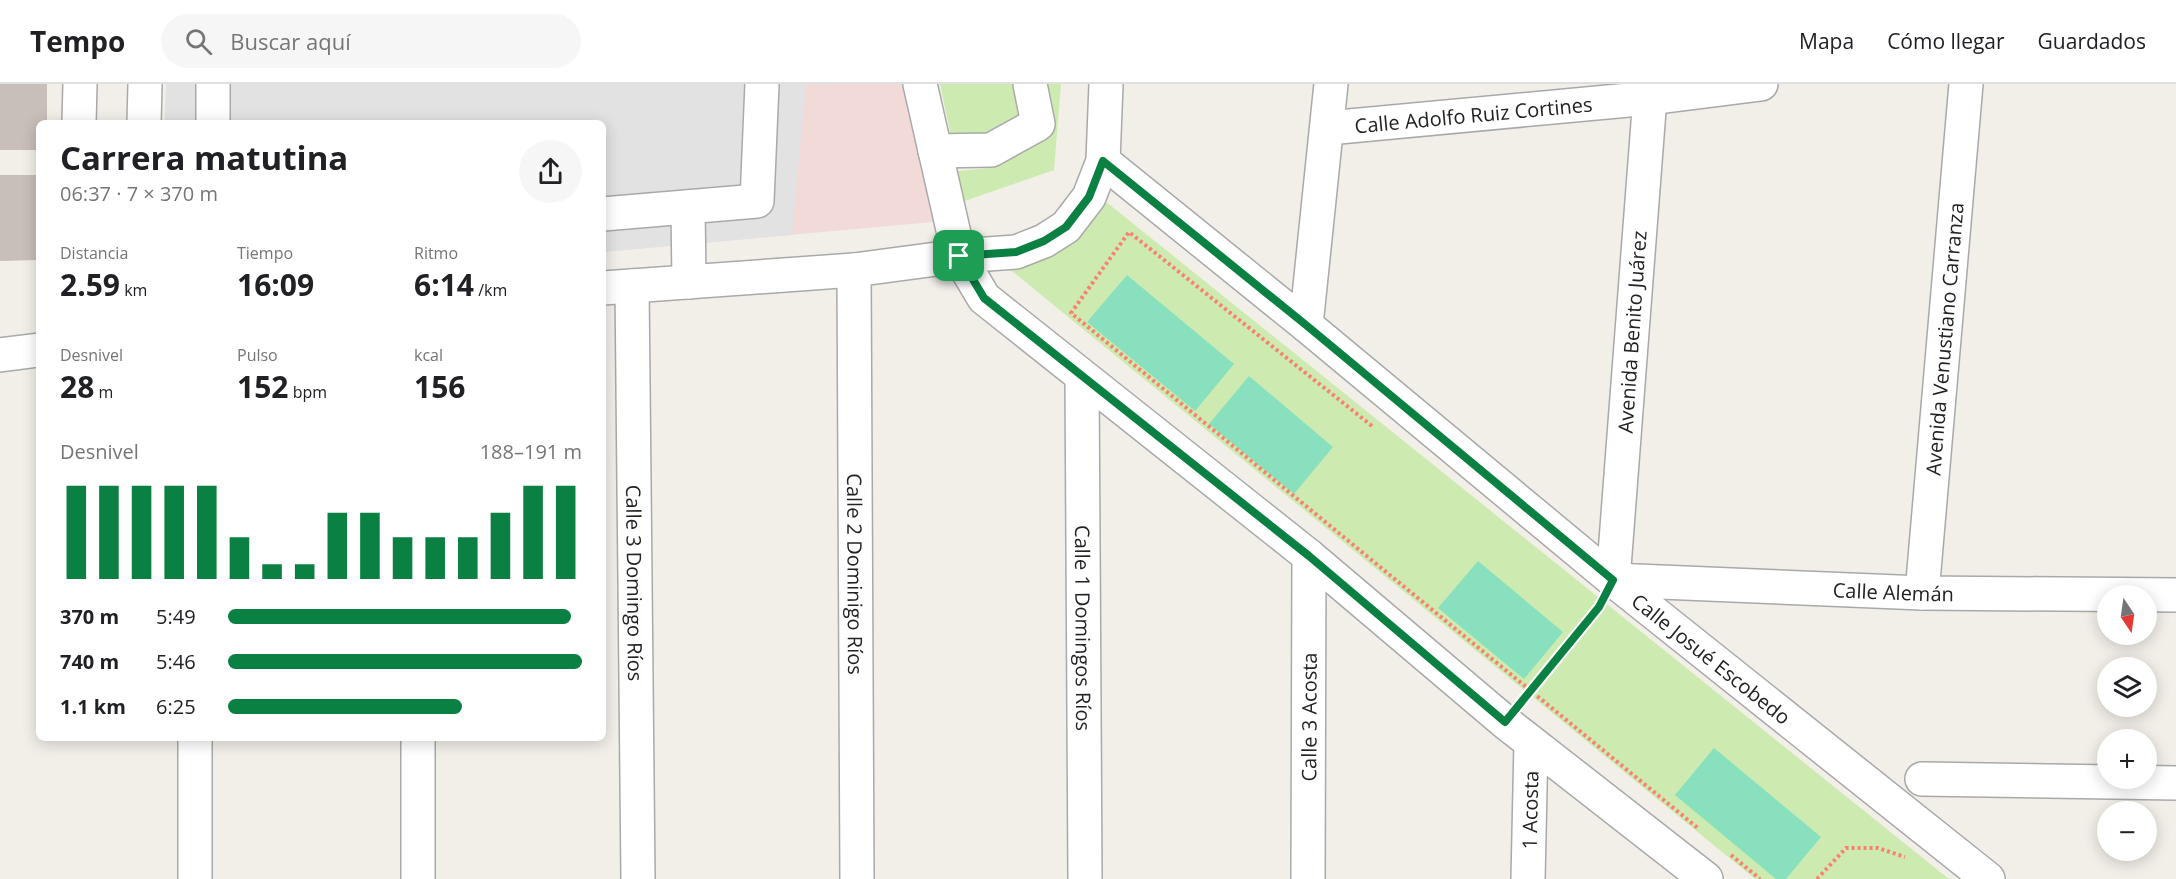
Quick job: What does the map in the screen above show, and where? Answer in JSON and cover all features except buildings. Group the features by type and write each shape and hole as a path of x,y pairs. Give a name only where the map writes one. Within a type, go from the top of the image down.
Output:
{"street":[{"path":"80,84 80,120"},
{"path":"144,120 145,84"},
{"path":"213,84 213,120"},
{"path":"606,214 757,201 762,84"},
{"path":"920,84 959,256 984,298 1309,556 1505,722 1706,879"},
{"path":"935,151 991,150 1038,124 1030,84"},
{"path":"618,287 854,270 959,256 1016,252 1044,241 1066,227 1089,197 1103,161 1106,84"},
{"path":"1306,325 1331,84"},
{"name":"Calle Adolfo Ruiz Cortines","path":"1328,128 1651,91 1761,84"},
{"name":"Avenida Venustiano Carranza","path":"1922,593 1966,84"},
{"name":"Avenida Benito Juárez","path":"1613,580 1651,91"},
{"name":"Calle Josué Escobedo","path":"1103,161 1306,325 1613,580 1988,879"},
{"path":"688,207 689,282"},
{"name":"Calle 2 Dominigo Ríos","path":"854,270 857,879"},
{"name":"Calle 3 Domingo Ríos","path":"618,287 638,879"},
{"path":"0,355 36,350"},
{"name":"Calle 1 Domingos Ríos","path":"1082,376 1084,879"},
{"name":"Calle 3 Acosta","path":"1308,879 1309,556"},
{"name":"Calle Alemán","path":"1613,580 1922,593 2176,595"},
{"path":"195,741 195,879"},
{"path":"418,741 418,879"},
{"name":"1 Acosta","path":"1528,879 1531,742"},
{"path":"1922,778 2176,783"}],"path":[{"path":"1129,232 1071,313 1705,833"},
{"path":"1505,722 1599,607 1613,580"},
{"path":"1816,879 1846,848 1878,848 1907,858"},
{"path":"1723,849 1760,879"}],"shaded area":[{"path":"166,84 903,84 933,222 606,252 606,120 165,120"},
{"path":"166,84 806,84 792,235 606,252 606,120 165,120"}],"green space":[{"path":"940,84 1015,84 1021,113 988,134 951,136"},
{"path":"1043,84 1061,84 1054,170 962,202 949,172 990,168 1049,127"},
{"path":"1100,197 1949,879 1755,879 1007,267"},
{"path":"1127,275 1234,364 1195,411 1087,322"},
{"path":"1249,376 1333,447 1294,494 1209,424"},
{"path":"1478,561 1563,632 1524,679 1438,608"},
{"path":"1714,748 1821,837 1786,879 1776,879 1675,795"}],"route":[{"path":"1103,161 1306,325 1613,580 1599,607 1505,722 1309,556 984,298 959,256 1016,252 1044,241 1066,227 1089,197 1103,161"}]}
